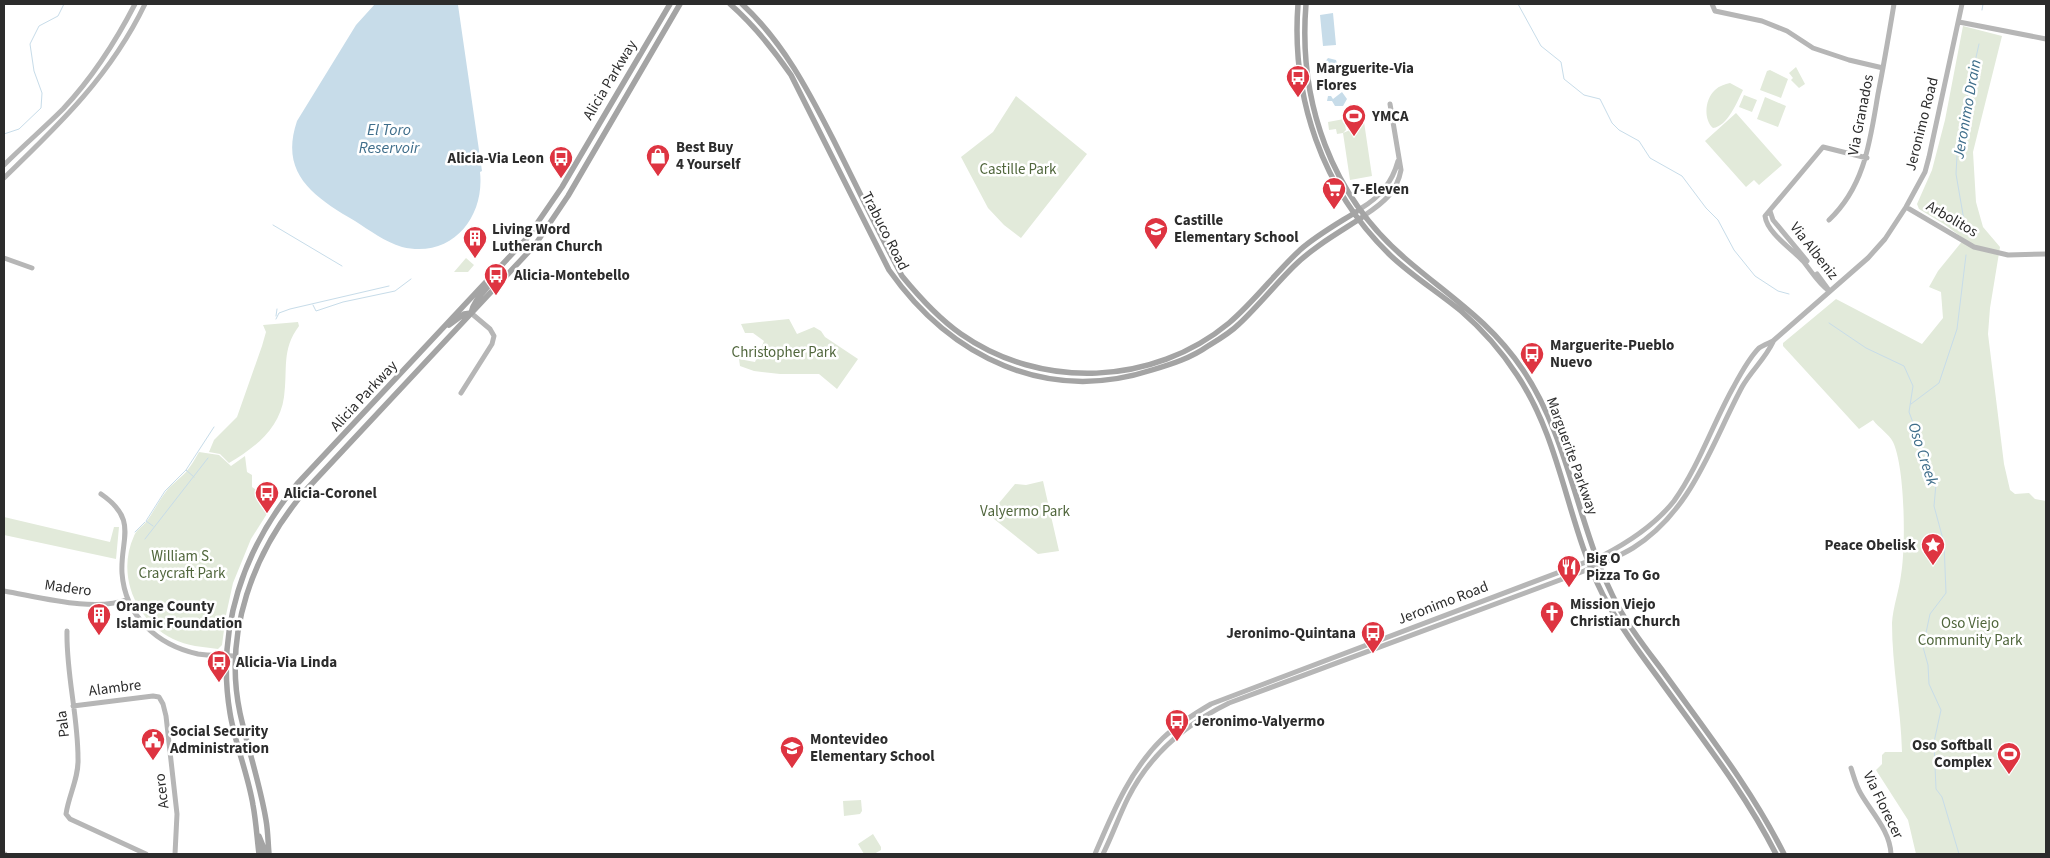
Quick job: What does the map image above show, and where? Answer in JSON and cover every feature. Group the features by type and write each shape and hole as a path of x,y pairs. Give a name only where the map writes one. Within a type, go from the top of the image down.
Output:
{"main road":[{"path":"4,165 64,108 86,81 113,43 135,4"},
{"path":"4,178 64,121 91,90 123,45 145,4"},
{"name":"Alicia Parkway","path":"259,854 253,804 230,714 226,675 236,594 244,570 267,525 283,502 527,238 545,214 578,160 670,4"},
{"name":"Alicia Parkway","path":"269,854 265,812 239,705 236,656 246,597 253,574 275,530 291,508 535,245 559,212 680,4"},
{"name":"Trabuco Road","path":"730,4 752,24 791,75 890,270 904,290 944,331 969,348 1004,366 1057,379 1110,381 1182,361 1206,348 1237,326 1313,240 1360,209"},
{"name":"Trabuco Road","path":"742,4 762,22 778,42 810,93 902,276 920,299 960,334 984,348 1013,360 1067,373 1110,374 1171,357 1198,344 1228,324 1292,264 1365,215"},
{"name":"Marguerite Parkway","path":"1298,4 1298,61 1308,119 1328,171 1354,213 1390,255 1474,324 1512,368 1537,409 1590,564 1603,595 1624,630 1744,796 1776,854"},
{"name":"Marguerite Parkway","path":"1306,4 1304,46 1306,75 1317,125 1330,159 1343,183 1360,209 1382,236 1405,259 1479,318 1523,370 1549,418 1597,562 1626,620 1746,787 1784,854"},
{"path":"1712,4 1713,8 1718,12 1742,15 1782,28 1813,48 1849,60 1883,68"},
{"name":"Via Granados","path":"1829,220 1842,208 1855,186 1867,158 1894,4"},
{"name":"Jeronimo Road","path":"1597,562 1636,537 1655,521 1674,500 1687,480 1719,412 1742,372 1760,347 1773,341 1868,258 1888,235 1922,178 1930,157 1962,4"},
{"path":"1959,22 2046,39"},
{"path":"1365,215 1382,203 1394,190 1400,170 1390,104"},
{"path":"1770,211 1823,147 1867,158"},
{"path":"1360,209 1376,198 1387,187 1398,158"},
{"path":"578,160 587,164"},
{"name":"Arbolitos","path":"1906,207 1974,248 2008,255 2046,254"},
{"name":"Via Albeniz","path":"1770,211 1773,220 1829,292 1802,260 1790,251 1766,221 1765,216 1770,211"},
{"path":"1777,236 1783,231"},
{"path":"4,258 32,268"},
{"path":"472,313 473,304 492,283 496,272"},
{"path":"443,329 464,314 472,313 490,329 494,336 492,344 461,392"},
{"path":"1474,324 1479,318"},
{"name":"Jeronimo Road","path":"1095,854 1123,791 1141,763 1169,733 1211,704 1590,564 1620,555 1645,539 1676,510 1694,485 1742,387 1768,352 1773,341"},
{"path":"101,494 113,504 124,522 126,537 122,574 131,608 138,618 157,637 171,645 198,654 236,656"},
{"path":"283,502 291,508"},
{"name":"Jeronimo Road","path":"1103,854 1126,800 1144,772 1169,742 1208,713 1590,564"},
{"name":"Madero","path":"4,591 91,605 108,605 128,599"},
{"name":"Pala","path":"68,631 67,650 78,767 77,778 66,814 70,819 146,854"},
{"name":"Alambre","path":"73,706 153,696 159,697"},
{"name":"Acero","path":"159,697 166,716 177,814 175,854"},
{"name":"Via Florecer","path":"1851,768 1856,786 1887,836 1891,854"},
{"path":"256,832 263,846 264,854"}],"green space":[{"name":"Oso Viejo Community Park","path":"1963,26 2002,36 1973,152 1976,202 1983,227 2000,247 1990,308 1988,334 2004,464 2010,490 2015,494 2029,493 2035,499 2046,501 2046,854 1916,854 1908,820 1876,770 1882,764 1882,755 1885,752 1902,752 1892,623 1901,575 1904,546 1902,488 1897,454 1891,439 1873,420 1859,429 1783,346 1783,343 1836,299 1922,344 1943,318 1941,292 1929,287 1938,271 1964,239 1919,209 1917,204 1932,170 1945,120"},
{"path":"1796,67 1805,84 1799,88 1791,80 1793,78 1789,73"},
{"path":"1770,70 1788,79 1781,98 1760,90 1767,71"},
{"path":"1730,83 1743,90 1728,118 1713,128 1708,120 1706,109 1709,98 1722,85"},
{"path":"1744,95 1757,100 1752,112 1739,107"},
{"name":"Castille Park","path":"1016,96 1087,154 1021,238 1004,225 988,208 961,157 993,132"},
{"path":"1765,97 1786,106 1778,127 1757,119"},
{"path":"1736,113 1782,165 1759,185 1754,180 1746,187 1705,141"},
{"name":"YMCA","path":"1363,115 1372,176 1350,180 1343,133 1350,130 1348,118"},
{"path":"1344,119 1346,130 1343,133 1337,134 1336,129 1329,130 1328,122"},
{"path":"466,258 474,265 468,272 454,272"},
{"name":"Christopher Park","path":"789,319 797,334 814,327 821,331 825,337 858,359 837,389 819,374 780,374 754,371 740,366 739,359 755,362 764,341 753,333 745,333 741,324"},
{"path":"298,322 299,326 293,335 287,352 282,408 272,428 257,444 229,463 220,454 209,452 214,440 237,417 266,332 263,325"},
{"name":"William S. Craycraft Park","path":"199,452 219,455 231,466 245,456 247,472 252,475 252,487 267,497 271,503 270,509 251,539 233,583 222,645 218,649 195,646 173,639 149,621 133,595 127,566 129,551 135,534 146,522 167,490 188,470"},
{"name":"Valyermo Park","path":"1043,481 1059,551 1038,554 989,515 1015,484 1026,485"},
{"path":"4,517 110,542 114,527 119,527 116,559 4,535"},
{"path":"1584,616 1587,623 1577,628 1573,620"},
{"path":"861,800 862,811 860,814 844,816 843,801"},
{"path":"873,834 881,850 874,854 864,854 858,844"}],"water":[{"name":"El Toro Reservoir","path":"375,4 458,5 482,171 480,172 480,189 477,205 470,219 450,241 436,247 420,249 402,247 377,236 314,193 304,182 297,170 293,156 293,140 297,121 356,25"},
{"path":"1333,13 1336,45 1323,46 1320,15"},
{"path":"1328,58 1336,60 1339,70 1325,71 1324,63"},
{"path":"1342,92 1347,99 1343,106 1335,106 1332,101 1327,101 1328,96 1331,96 1333,99"}],"waterway":[{"path":"4,134 19,129 41,108 42,93 34,71 30,44 39,26 58,16 64,4"},
{"name":"Oso Creek","path":"1518,4 1541,46 1561,62 1564,79 1584,95 1600,99 1612,123 1619,130 1639,141 1650,158 1682,176 1706,208 1718,220 1734,250 1755,276 1778,291 1789,294"},
{"name":"Jeronimo Drain","path":"1982,10 1983,4"},
{"name":"Jeronimo Drain","path":"1966,232 1956,174 1958,138 1979,44"},
{"path":"273,225 342,266"},
{"name":"Jeronimo Drain","path":"1911,404 1939,383 1957,329 1966,255"},
{"path":"313,305 316,311 343,302 395,291 411,279"},
{"path":"276,319 279,313 290,309 389,286"},
{"path":"276,316 277,309"},
{"name":"Oso Creek","path":"1829,323 1866,348 1904,366 1913,386 1909,412 1936,484 1934,506 1944,543 1946,593 1930,614 1923,647 1928,665 1929,684 1941,710 1934,742 1936,789 1942,797 1959,854"},
{"path":"194,477 186,470 214,427"},
{"path":"145,539 208,458"},
{"path":"153,526 146,521 165,491 186,470"},
{"path":"135,532 145,522"}],"place":[{"name":"Marguerite-Via Flores","path":"1298,98"},
{"name":"YMCA","path":"1354,137"},
{"name":"Best Buy 4 Yourself","path":"658,177"},
{"name":"Alicia-Via Leon","path":"561,179"},
{"name":"7-Eleven","path":"1334,210"},
{"name":"Castille Elementary School","path":"1156,250"},
{"name":"Living Word Lutheran Church","path":"475,259"},
{"name":"Alicia-Montebello","path":"496,296"},
{"name":"Marguerite-Pueblo Nuevo","path":"1532,375"},
{"name":"Alicia-Coronel","path":"267,514"},
{"name":"Peace Obelisk","path":"1933,566"},
{"name":"Big O Pizza To Go","path":"1569,588"},
{"name":"Mission Viejo Christian Church","path":"1552,634"},
{"name":"Orange County Islamic Foundation","path":"99,636"},
{"name":"Jeronimo-Quintana","path":"1373,654"},
{"name":"Alicia-Via Linda","path":"219,683"},
{"name":"Jeronimo-Valyermo","path":"1177,742"},
{"name":"Social Security Administration","path":"153,761"},
{"name":"Montevideo Elementary School","path":"792,769"},
{"name":"Oso Softball Complex","path":"2009,775"}]}
